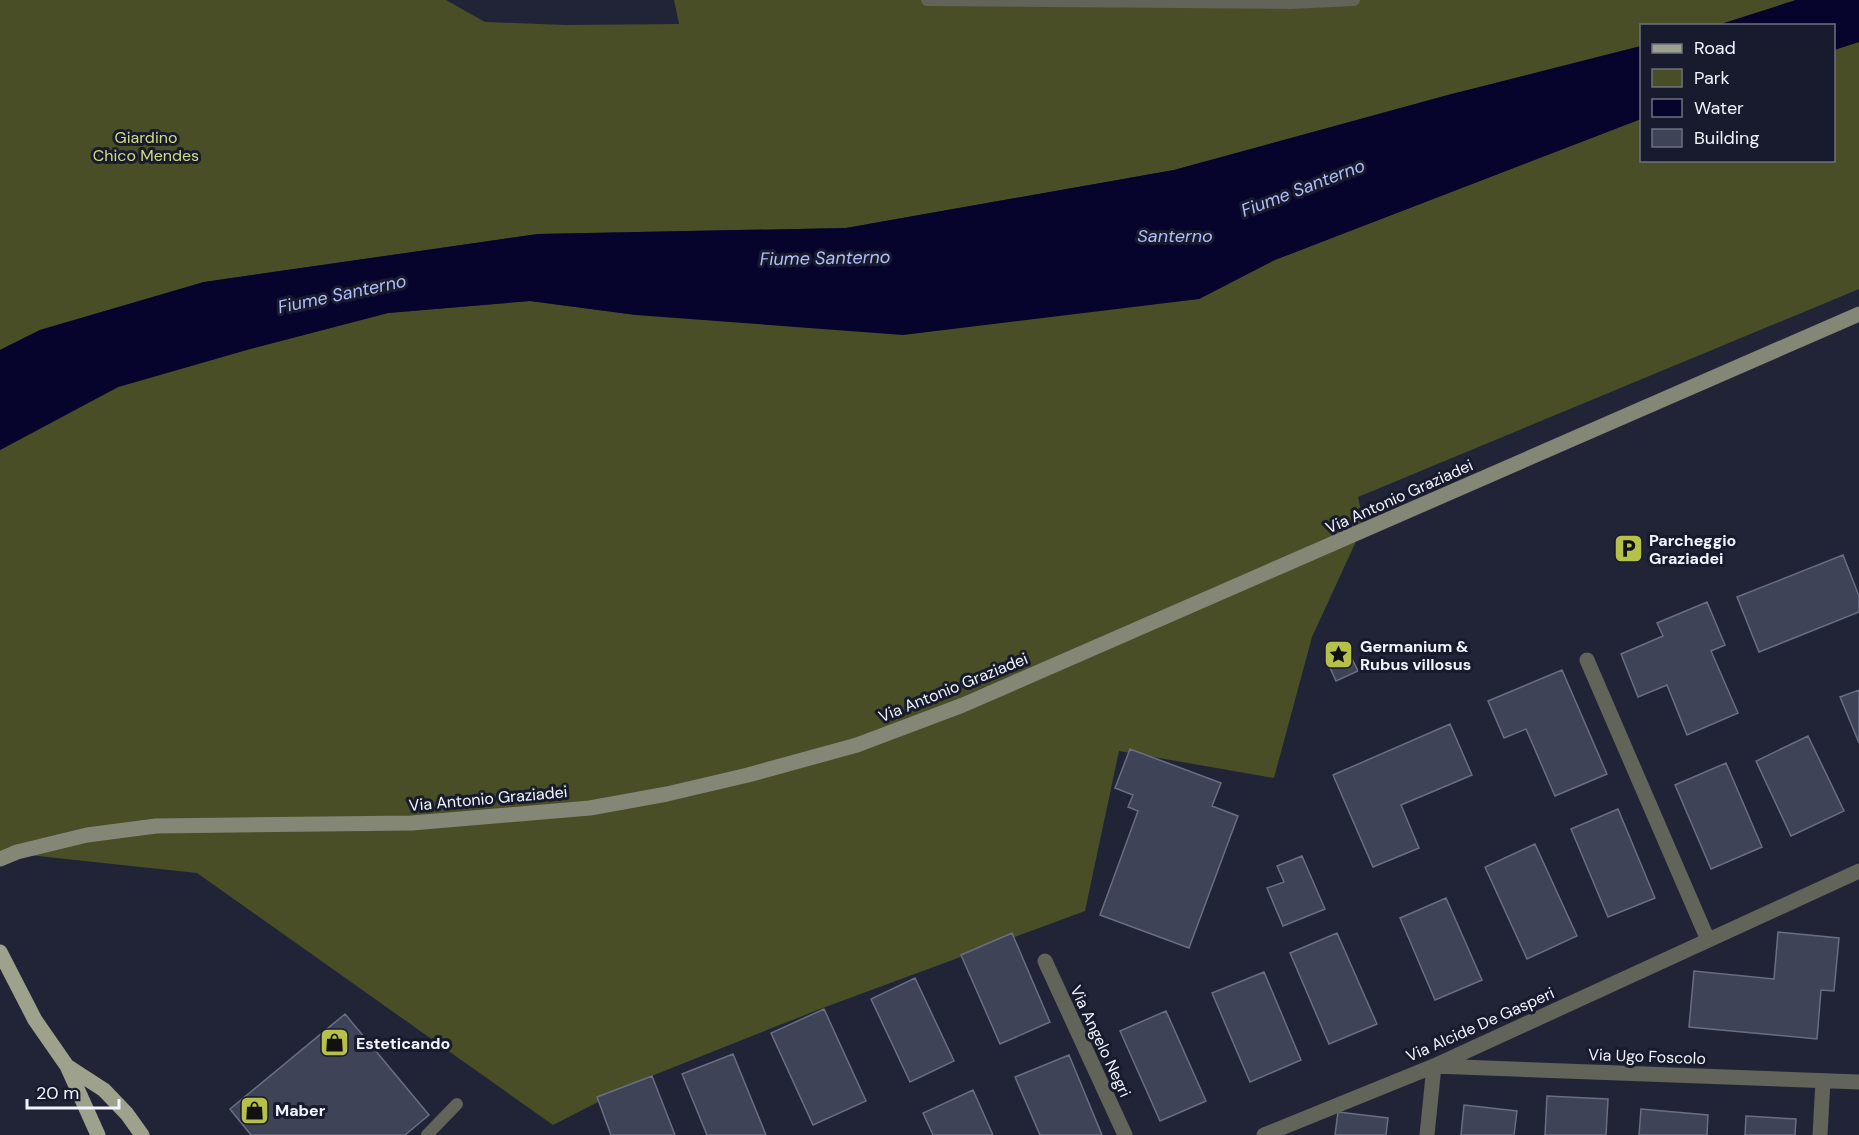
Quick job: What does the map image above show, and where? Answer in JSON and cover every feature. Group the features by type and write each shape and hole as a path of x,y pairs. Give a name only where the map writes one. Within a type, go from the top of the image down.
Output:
{"main road":[{"path":"0,952 35,1020 67,1066 98,1135"},
{"path":"67,1066 104,1090 127,1114 142,1135"}],"street":[{"name":"Via Antonio Graziadei","path":"0,859 17,852 87,835 156,826 412,823 590,808 667,794 748,775 857,745 963,705 1859,314"},
{"path":"1587,660 1708,940"},
{"name":"Via Alcide De Gasperi","path":"1264,1135 1434,1066 1859,871"},
{"name":"Via Angelo Negri","path":"1045,961 1125,1135"},
{"path":"1428,1135 1434,1066"},
{"name":"Via Ugo Foscolo","path":"1434,1066 1859,1082"},
{"path":"1820,1135 1822,1081"}],"lane":[{"path":"927,0 1291,3 1354,0"},
{"path":"427,1135 457,1104"}],"green space":[{"name":"Giardino Chico Mendes","path":"0,0 446,0 485,22 565,25 679,24 674,0 1796,0 1721,24 1640,24 1640,46 1448,95 1174,170 846,228 538,234 204,282 40,330 0,350"},
{"path":"1859,42 1859,289 1358,497 1364,524 1312,637 1274,778 1119,751 1085,911 820,1009 639,1081 553,1125 197,873 0,852 0,450 118,387 388,313 530,301 636,315 1199,299 1274,260 1640,119 1640,162 1835,162 1835,50"}],"water":[{"path":"1796,0 1859,0 1859,42 1835,50 1835,24 1721,24"},
{"name":"Santerno","path":"1640,46 1640,119 1275,260 1199,299 903,335 636,315 530,301 388,313 118,387 0,450 0,350 40,330 204,282 538,234 846,228 1174,170 1448,95"}],"building":[{"path":"1843,555 1859,596 1859,612 1759,652 1737,597"},
{"path":"1707,602 1725,645 1711,651 1738,713 1687,735 1667,685 1638,697 1621,654 1663,636 1657,623"},
{"path":"1348,651 1358,671 1336,681 1327,661"},
{"path":"1562,670 1607,774 1555,796 1526,729 1504,738 1488,701"},
{"path":"1859,690 1859,743 1840,697"},
{"path":"1450,724 1472,775 1401,805 1419,848 1373,867 1333,775"},
{"path":"1808,736 1844,811 1791,836 1756,761"},
{"path":"1130,749 1221,783 1212,806 1238,816 1189,948 1100,915 1138,811 1128,807 1133,795 1115,788"},
{"path":"1726,763 1762,847 1711,869 1675,785"},
{"path":"1618,809 1655,898 1608,917 1571,829"},
{"path":"1535,844 1577,936 1527,959 1485,867"},
{"path":"1302,856 1325,909 1283,926 1267,888 1284,882 1277,866"},
{"path":"1446,898 1482,980 1435,1000 1400,918"},
{"path":"1778,932 1839,938 1834,991 1821,990 1817,1039 1689,1027 1694,971 1774,979"},
{"path":"1012,933 1050,1022 1000,1044 961,955"},
{"path":"1337,933 1377,1024 1329,1044 1290,953"},
{"path":"1264,972 1301,1060 1250,1082 1212,993"},
{"path":"915,978 954,1061 910,1082 871,999"},
{"path":"824,1009 866,1101 813,1125 771,1033"},
{"path":"1166,1011 1206,1101 1160,1121 1120,1031"},
{"path":"345,1014 429,1115 405,1135 251,1135 230,1109"},
{"path":"733,1054 766,1135 707,1135 682,1074"},
{"path":"1069,1055 1102,1135 1040,1135 1015,1077"},
{"path":"652,1076 675,1135 611,1135 597,1097"},
{"path":"973,1090 993,1135 933,1135 923,1113"},
{"path":"1547,1096 1608,1099 1606,1135 1545,1135"},
{"path":"1464,1105 1517,1111 1514,1135 1461,1135"},
{"path":"1641,1109 1708,1115 1707,1135 1639,1135"},
{"path":"1338,1112 1388,1118 1386,1135 1335,1135"},
{"path":"1746,1116 1796,1119 1795,1135 1745,1135"}],"place":[{"name":"Parcheggio Graziadei","path":"1628,549"},
{"name":"Germanium & Rubus villosus","path":"1339,655"},
{"name":"Esteticando","path":"335,1043"},
{"name":"Maber","path":"254,1110"}],"water label":[{"name":"Fiume Santerno","path":"1303,188"},
{"name":"Fiume Santerno","path":"825,258"},
{"name":"Fiume Santerno","path":"342,294"}]}
